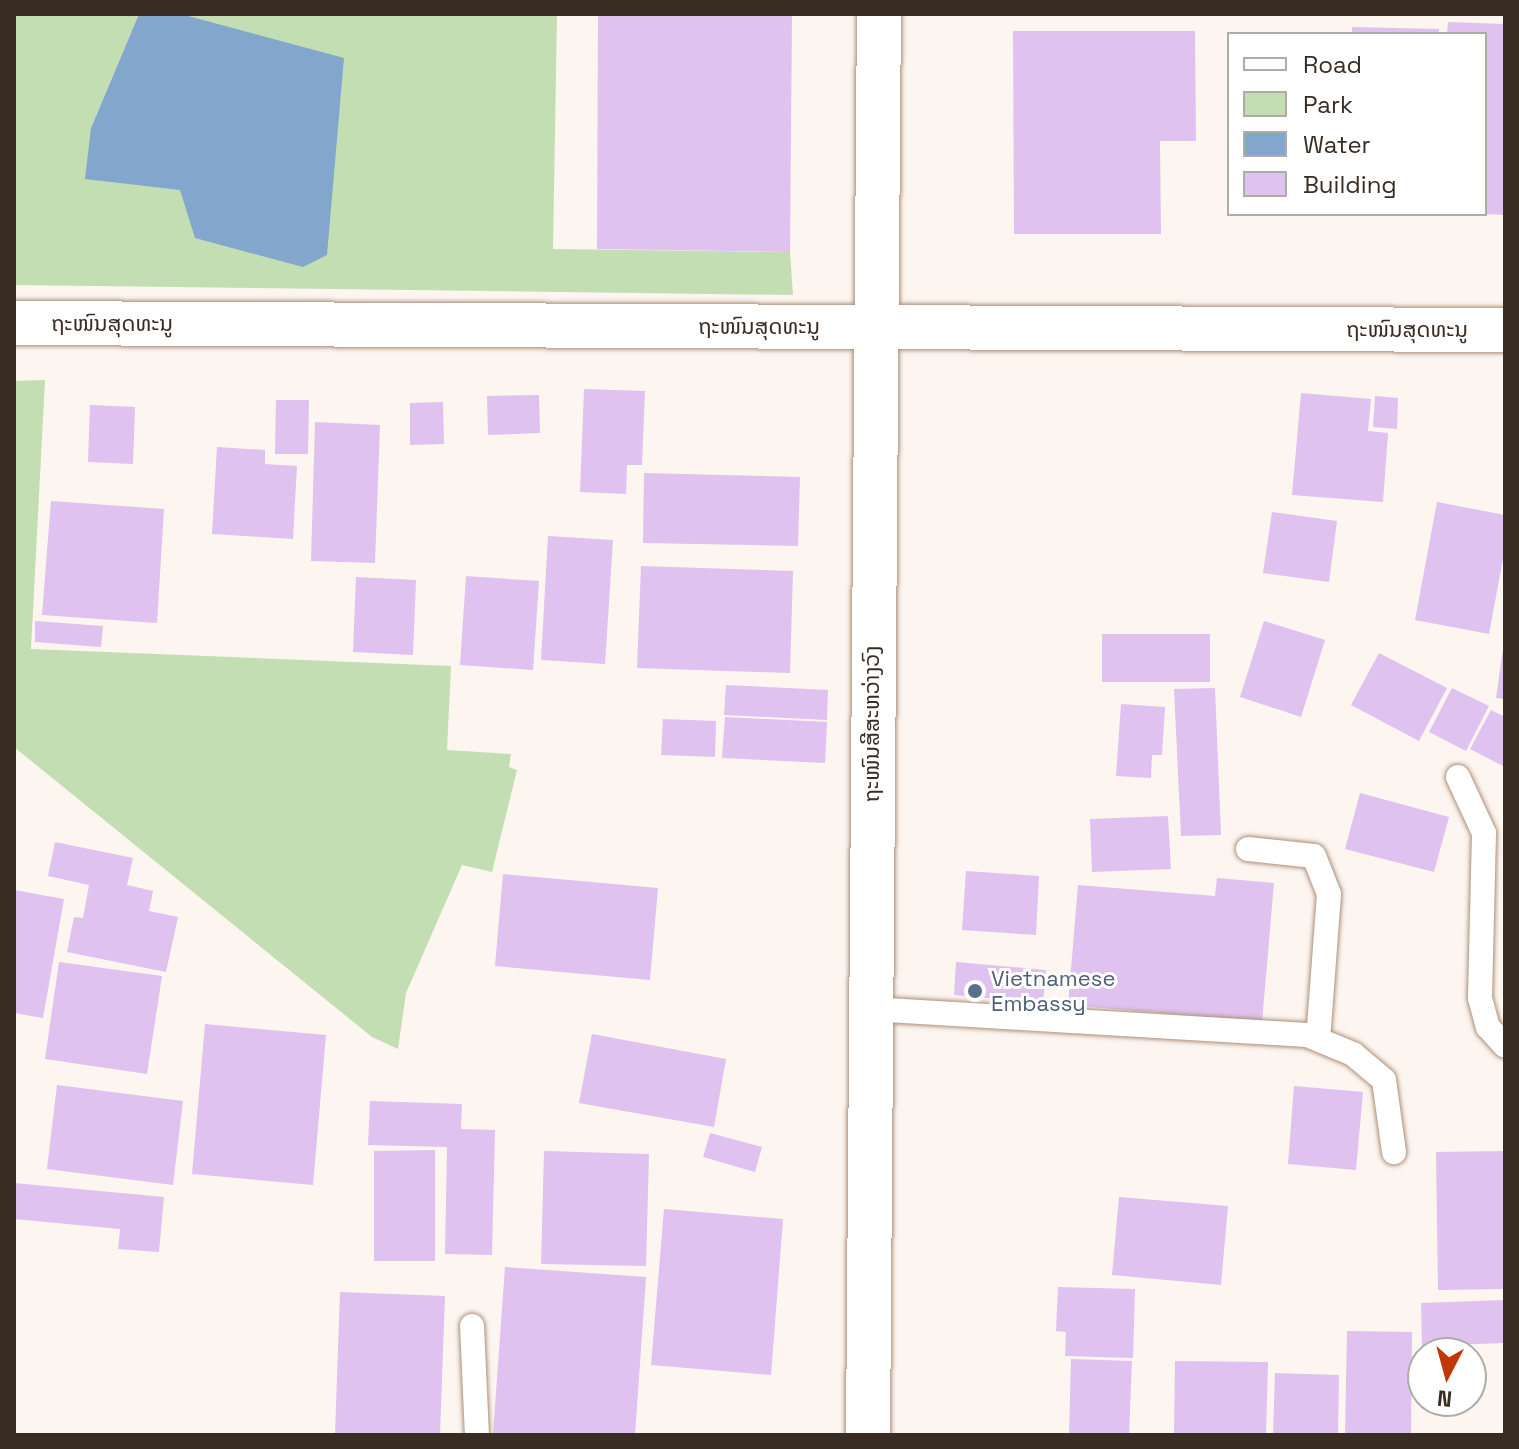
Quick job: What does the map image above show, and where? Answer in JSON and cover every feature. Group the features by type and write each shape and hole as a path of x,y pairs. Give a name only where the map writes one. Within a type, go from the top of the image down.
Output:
{"street":[{"name":"ຖະໜົນສີສະຫວ່າງວົງ","path":"868,1435 874,328 879,14"},
{"name":"ຖະໜົນສຸດທະນູ","path":"14,323 1505,330"}],"lane":[{"path":"1458,777 1484,833 1480,998 1488,1027 1505,1046"},
{"path":"1248,849 1314,856 1329,894 1318,1039"},
{"path":"870,1009 1318,1039 1353,1054 1384,1080 1394,1152"},
{"path":"472,1326 477,1435"}],"green space":[{"path":"14,14 139,14 91,128 344,59 181,14 557,14 553,249 790,252 793,295 14,285"},
{"path":"45,380 31,649 451,666 447,750 511,754 509,767 517,770 492,872 462,865 406,993 398,1049 372,1037 14,747 14,381"}],"water":[{"path":"139,14 181,14 344,58 327,255 303,267 195,238 180,190 85,179 91,128"}],"building":[{"path":"598,14 792,14 790,252 597,249"},
{"path":"1448,22 1503,24 1505,215 1487,214 1487,32 1447,32"},
{"path":"1352,27 1439,29 1439,32 1352,32"},
{"path":"1013,31 1195,31 1196,141 1160,141 1161,234 1014,234"},
{"path":"584,389 645,391 642,465 627,465 626,494 580,492"},
{"path":"1301,393 1371,399 1368,431 1388,433 1383,502 1292,495"},
{"path":"539,395 540,433 488,435 487,396"},
{"path":"1375,396 1398,398 1397,429 1373,427"},
{"path":"276,400 309,400 308,454 275,454"},
{"path":"443,402 444,444 410,445 410,403"},
{"path":"90,405 135,407 133,464 88,462"},
{"path":"315,422 380,425 375,563 311,561"},
{"path":"217,447 265,450 265,464 297,466 293,539 212,534"},
{"path":"644,473 800,477 798,546 643,543"},
{"path":"51,501 164,509 157,623 42,615"},
{"path":"1437,502 1505,515 1505,548 1489,634 1415,620"},
{"path":"1272,512 1337,521 1329,582 1263,573"},
{"path":"548,536 613,540 605,664 541,660"},
{"path":"641,566 793,571 790,673 637,668"},
{"path":"466,576 539,581 533,670 460,665"},
{"path":"356,577 416,580 413,655 353,652"},
{"path":"35,621 103,626 101,647 35,642"},
{"path":"1264,621 1325,640 1301,717 1240,697"},
{"path":"1102,634 1210,634 1210,682 1102,682"},
{"path":"1505,649 1505,699 1496,698"},
{"path":"1379,653 1447,688 1419,741 1351,705"},
{"path":"726,685 828,690 827,720 724,715"},
{"path":"1215,688 1221,835 1181,836 1174,689"},
{"path":"1452,688 1489,706 1466,751 1429,732"},
{"path":"1121,704 1165,707 1162,755 1152,755 1151,778 1116,776"},
{"path":"1491,710 1505,717 1505,767 1470,749"},
{"path":"725,717 827,722 825,763 722,758"},
{"path":"663,719 716,721 715,757 661,755"},
{"path":"1360,793 1449,817 1434,872 1345,849"},
{"path":"1168,816 1171,869 1092,872 1090,819"},
{"path":"55,842 133,858 127,885 153,891 149,911 178,917 166,972 67,952 74,917 83,918 89,885 48,876"},
{"path":"966,871 1039,876 1036,935 962,930"},
{"path":"503,874 658,888 650,980 495,966"},
{"path":"1217,878 1274,883 1262,1022 1068,1005 1078,885 1215,896"},
{"path":"14,890 64,899 43,1018 14,1013"},
{"path":"59,962 162,976 147,1074 45,1059"},
{"path":"956,962 1046,970 1043,1003 954,995"},
{"path":"205,1024 326,1035 313,1185 192,1174"},
{"path":"592,1034 726,1059 714,1127 579,1103"},
{"path":"57,1085 183,1101 173,1185 47,1169"},
{"path":"1294,1086 1363,1092 1356,1170 1288,1164"},
{"path":"370,1101 462,1104 461,1129 495,1130 492,1255 445,1254 447,1147 368,1145"},
{"path":"710,1133 762,1147 755,1172 703,1157"},
{"path":"435,1150 435,1261 374,1261 374,1151"},
{"path":"544,1151 649,1154 646,1266 541,1264"},
{"path":"1505,1151 1505,1289 1438,1290 1436,1152"},
{"path":"14,1183 164,1197 159,1252 118,1249 120,1229 14,1219"},
{"path":"1119,1197 1228,1206 1221,1285 1112,1275"},
{"path":"664,1209 783,1219 771,1375 651,1365"},
{"path":"505,1267 646,1277 635,1435 493,1434"},
{"path":"1058,1287 1135,1289 1133,1358 1065,1356 1066,1332 1056,1331"},
{"path":"340,1292 445,1296 440,1435 335,1435"},
{"path":"1505,1300 1505,1343 1487,1344 1487,1337 1422,1337 1421,1303"},
{"path":"1347,1331 1412,1332 1412,1337 1407,1337 1407,1417 1411,1417 1411,1435 1345,1435"},
{"path":"1071,1359 1132,1361 1129,1435 1069,1435"},
{"path":"1175,1361 1268,1362 1266,1435 1174,1435"},
{"path":"1275,1373 1339,1375 1338,1435 1273,1435"}],"place":[{"name":"Vietnamese Embassy","path":"975,991"}]}
